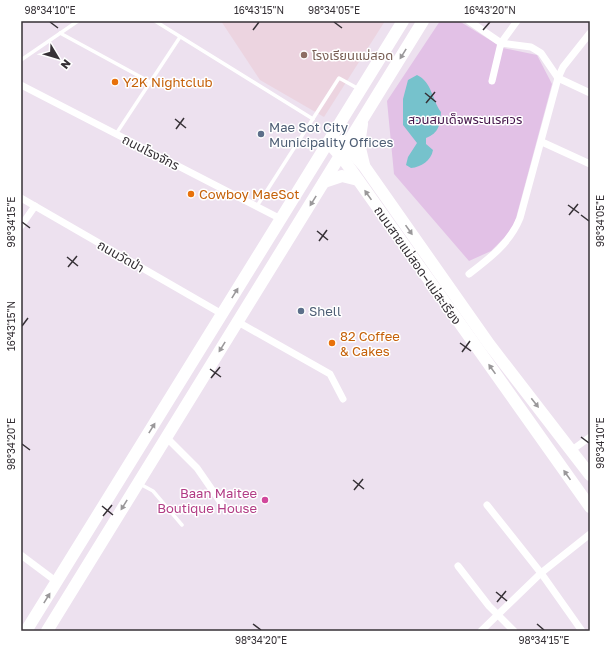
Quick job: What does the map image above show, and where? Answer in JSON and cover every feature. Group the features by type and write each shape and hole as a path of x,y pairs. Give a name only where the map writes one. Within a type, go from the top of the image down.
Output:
{"main road":[{"path":"26,631 403,21"},
{"path":"47,631 423,21"},
{"path":"364,117 359,144 364,166"},
{"name":"ถนนสายแม่สอด–แม่สะเรียง","path":"331,137 343,151 358,180 484,347 572,450 590,475"},
{"name":"ถนนสายแม่สอด–แม่สะเรียง","path":"343,151 364,166 590,507"},
{"path":"324,182 342,176 358,180"},
{"path":"140,448 154,456"}],"street":[{"path":"469,21 501,43 531,47 541,53 558,78 590,93"},
{"path":"492,81 501,43 517,21"},
{"path":"469,274 502,246 514,231 520,218 542,142 558,78 563,67 590,33"},
{"name":"ถนนโรงจักร","path":"21,85 281,219"},
{"path":"542,142 590,164"},
{"name":"ถนนวัดป่า","path":"21,198 222,314"},
{"path":"21,226 35,206"},
{"path":"238,322 330,374 343,399"},
{"path":"166,437 197,468 224,507"},
{"path":"572,450 590,437"},
{"path":"487,505 541,573 582,631"},
{"path":"481,631 541,573 590,534"},
{"path":"21,555 57,582"},
{"path":"458,566 498,615 514,631"}],"lane":[{"path":"21,60 78,21"},
{"path":"155,21 313,119"},
{"path":"60,33 150,82"},
{"path":"116,134 180,37"},
{"path":"257,206 340,78 360,90"},
{"path":"138,482 153,491 182,525"}],"shaded area":[{"name":"โรงเรียนแม่สอด","path":"221,21 385,21 324,117 260,80"}],"green space":[{"name":"สวนสมเด็จพระนเรศวร","path":"440,21 459,21 503,48 537,55 552,84 513,229 491,251 469,261 394,174 387,101"}],"water":[{"path":"417,75 426,82 441,112 438,128 434,134 426,138 426,144 433,150 432,154 422,165 411,168 406,165 408,157 417,143 403,125 403,99 408,80"}],"place":[{"name":"โรงเรียนแม่สอด","path":"304,55"},
{"name":"Y2K Nightclub","path":"115,82"},
{"name":"Mae Sot City Municipality Offices","path":"261,134"},
{"name":"Cowboy MaeSot","path":"191,194"},
{"name":"Shell","path":"301,311"},
{"name":"82 Coffee & Cakes","path":"332,343"},
{"name":"Baan Maitee Boutique House","path":"265,500"}]}
